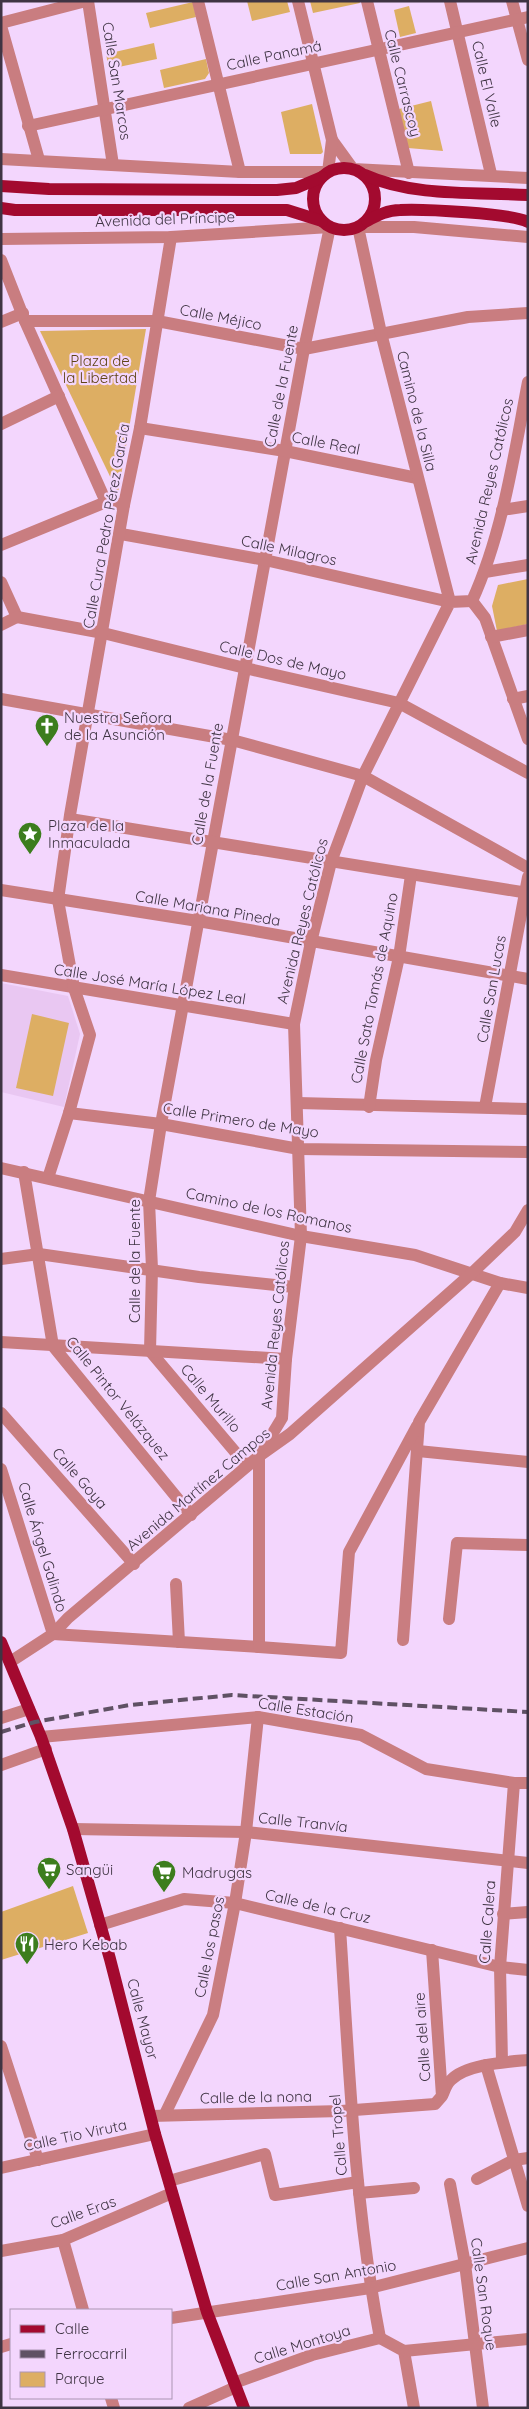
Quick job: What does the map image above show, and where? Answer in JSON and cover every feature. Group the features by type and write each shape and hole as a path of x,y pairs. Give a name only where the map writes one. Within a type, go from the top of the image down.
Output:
{"main road":[{"path":"528,195 405,188 382,183 344,167 325,174 317,183 313,199 314,207 326,224 344,230 361,225 382,213 399,210 500,215 528,222"},
{"path":"358,172 374,189 375,198 371,215 361,225"},
{"name":"Avenida del Príncipe","path":"1,186 49,189 277,190 296,188 325,174"},
{"name":"Avenida del Príncipe","path":"1,208 15,210 287,210 326,224"},
{"name":"Calle Mayor","path":"1,1642 41,1737 73,1829 170,2187 207,2312 244,2408"}],"street":[{"path":"39,160 1,24 87,1"},
{"name":"Calle San Marcos","path":"87,1 106,110 113,165"},
{"path":"198,1 240,172"},
{"path":"298,1 332,140 358,172 491,174 528,178"},
{"name":"Calle Carrascoy","path":"367,1 409,173"},
{"name":"Calle El Valle","path":"450,1 491,174"},
{"path":"512,1 522,18 528,60"},
{"name":"Calle Panamá","path":"28,126 313,64 377,48 522,18"},
{"path":"1,159 240,172 325,174 332,140"},
{"name":"Avenida del Príncipe","path":"1,239 172,237 326,224"},
{"name":"Calle de la Fuente","path":"150,1351 152,1269 149,1201 161,1124 326,224"},
{"path":"361,225 414,227 528,237"},
{"name":"Camino de la Silla","path":"361,225 381,333 416,478 450,602"},
{"name":"Calle Cura Pedro Pérez García","path":"48,1178 69,1112 90,1035 74,988 58,900 70,819 172,237"},
{"path":"1,260 24,317 106,502"},
{"name":"Calle Méjico","path":"24,317 157,321 304,349 468,318 528,312"},
{"path":"1,322 24,317"},
{"name":"Avenida Reyes Católicos","path":"472,601 485,572 522,444 528,382"},
{"path":"1,424 59,396"},
{"name":"Calle Real","path":"140,428 285,451 416,478"},
{"path":"1,546 106,502 124,505"},
{"path":"502,510 528,506"},
{"name":"Calle Milagros","path":"121,534 265,560 450,602"},
{"path":"485,572 528,565"},
{"path":"1,582 17,618 1,625"},
{"path":"450,602 472,601 485,618 528,739"},
{"name":"Avenida Reyes Católicos","path":"259,1456 282,1418 286,1359 301,1236 294,1024 311,942 332,862 363,776 450,602"},
{"name":"Calle Dos de Mayo","path":"17,618 104,633 245,668 399,702 528,773"},
{"path":"491,637 528,630"},
{"path":"513,699 528,696"},
{"path":"1,699 232,740 363,776 528,868"},
{"path":"70,819 526,893"},
{"name":"Calle Sato Tomás de Aquino","path":"369,1107 376,1060 399,958 411,875"},
{"name":"Calle San Lucas","path":"485,1107 528,877"},
{"name":"Calle Mariana Pineda","path":"1,890 198,921 399,958 528,978"},
{"name":"Calle José María López Leal","path":"1,975 294,1024"},
{"path":"298,1103 369,1107 528,1109"},
{"name":"Calle Primero de Mayo","path":"69,1112 161,1124 299,1149 528,1152"},
{"name":"Camino de los Romanos","path":"1,1168 301,1236 415,1255 500,1283 528,1288"},
{"name":"Calle Pintor Velázquez","path":"24,1172 53,1346 190,1515"},
{"name":"Avenida Martínez Campos","path":"10,1662 53,1634 68,1618 134,1564 247,1466 290,1434 472,1273 515,1232 528,1210"},
{"path":"1,1259 39,1254 199,1277 294,1287"},
{"path":"53,1634 341,1653 349,1552 419,1422 500,1283"},
{"path":"1,1342 286,1359"},
{"name":"Calle Murillo","path":"150,1351 247,1466"},
{"name":"Calle Goya","path":"1,1413 134,1564"},
{"path":"403,1640 419,1422"},
{"path":"418,1451 528,1462"},
{"path":"259,1456 259,1647"},
{"name":"Calle Ángel Galindo","path":"1,1470 53,1634"},
{"path":"449,1619 457,1543 528,1546"},
{"path":"176,1584 179,1642"},
{"path":"1,1718 29,1709"},
{"name":"Calle Estación","path":"41,1737 258,1717 361,1736 426,1769 514,1783 528,1783"},
{"name":"Calle los pasos","path":"164,2114 213,2015 235,1903 246,1832 258,1717"},
{"path":"1,1764 46,1750"},
{"name":"Calle Calera","path":"502,2062 500,1967 514,1783"},
{"name":"Calle Tranvía","path":"73,1829 246,1832 528,1863"},
{"name":"Calle de la Cruz","path":"100,1925 184,1900 235,1903 500,1967 528,1970"},
{"path":"503,1914 528,1912"},
{"name":"Calle Tropel","path":"340,1928 359,2187 370,2288 380,2338"},
{"name":"Calle del aire","path":"421,2105 435,2104 442,2096 432,1950"},
{"path":"1,2046 38,2160"},
{"path":"442,2096 449,2081 455,2076 486,2065 528,2060"},
{"path":"486,2065 528,2206"},
{"name":"Calle de la nona","path":"151,2116 164,2114 285,2113 421,2105"},
{"name":"Calle Tio Viruta","path":"1,2168 155,2134"},
{"name":"Calle Eras","path":"1,2251 63,2240 170,2187 265,2154 275,2195 359,2187"},
{"path":"478,2179 514,2160 528,2158"},
{"name":"Calle San Roque","path":"450,2184 465,2264 474,2344 484,2408"},
{"path":"359,2187 414,2188"},
{"path":"63,2240 83,2309"},
{"name":"Calle San Antonio","path":"172,2318 370,2288 528,2248"},
{"path":"380,2338 404,2351 528,2339"},
{"name":"Calle Montoya","path":"189,2408 235,2385 312,2354 380,2338"},
{"path":"404,2351 414,2408"}],"shaded area":[{"path":"1,983 68,996 80,1034 64,1107 1,1092"}],"green space":[{"path":"247,1 287,1 290,12 252,21"},
{"path":"310,1 359,1 360,3 313,13"},
{"path":"193,2 196,17 150,28 146,13"},
{"path":"409,6 416,33 400,37 394,10"},
{"path":"154,43 157,59 109,69 106,54"},
{"path":"206,59 209,73 205,79 164,88 160,70"},
{"path":"431,101 443,151 408,148 399,109"},
{"path":"312,104 323,152 321,154 290,154 281,112"},
{"name":"Plaza de la Libertad","path":"146,329 118,493 40,331"},
{"path":"528,579 528,624 497,631 492,606 498,585"},
{"path":"32,1014 69,1023 53,1096 16,1088"},
{"path":"73,1886 88,1933 1,1960 1,1912"}],"railway":[{"path":"1,1732 35,1722 130,1705 232,1695 528,1712"}],"place":[{"name":"Nuestra Señora de la Asunción","path":"47,747"},
{"name":"Plaza de la Inmaculada","path":"30,855"},
{"name":"Sangüi","path":"49,1890"},
{"name":"Madrugas","path":"164,1893"},
{"name":"Hero Kebab","path":"27,1965"}]}
